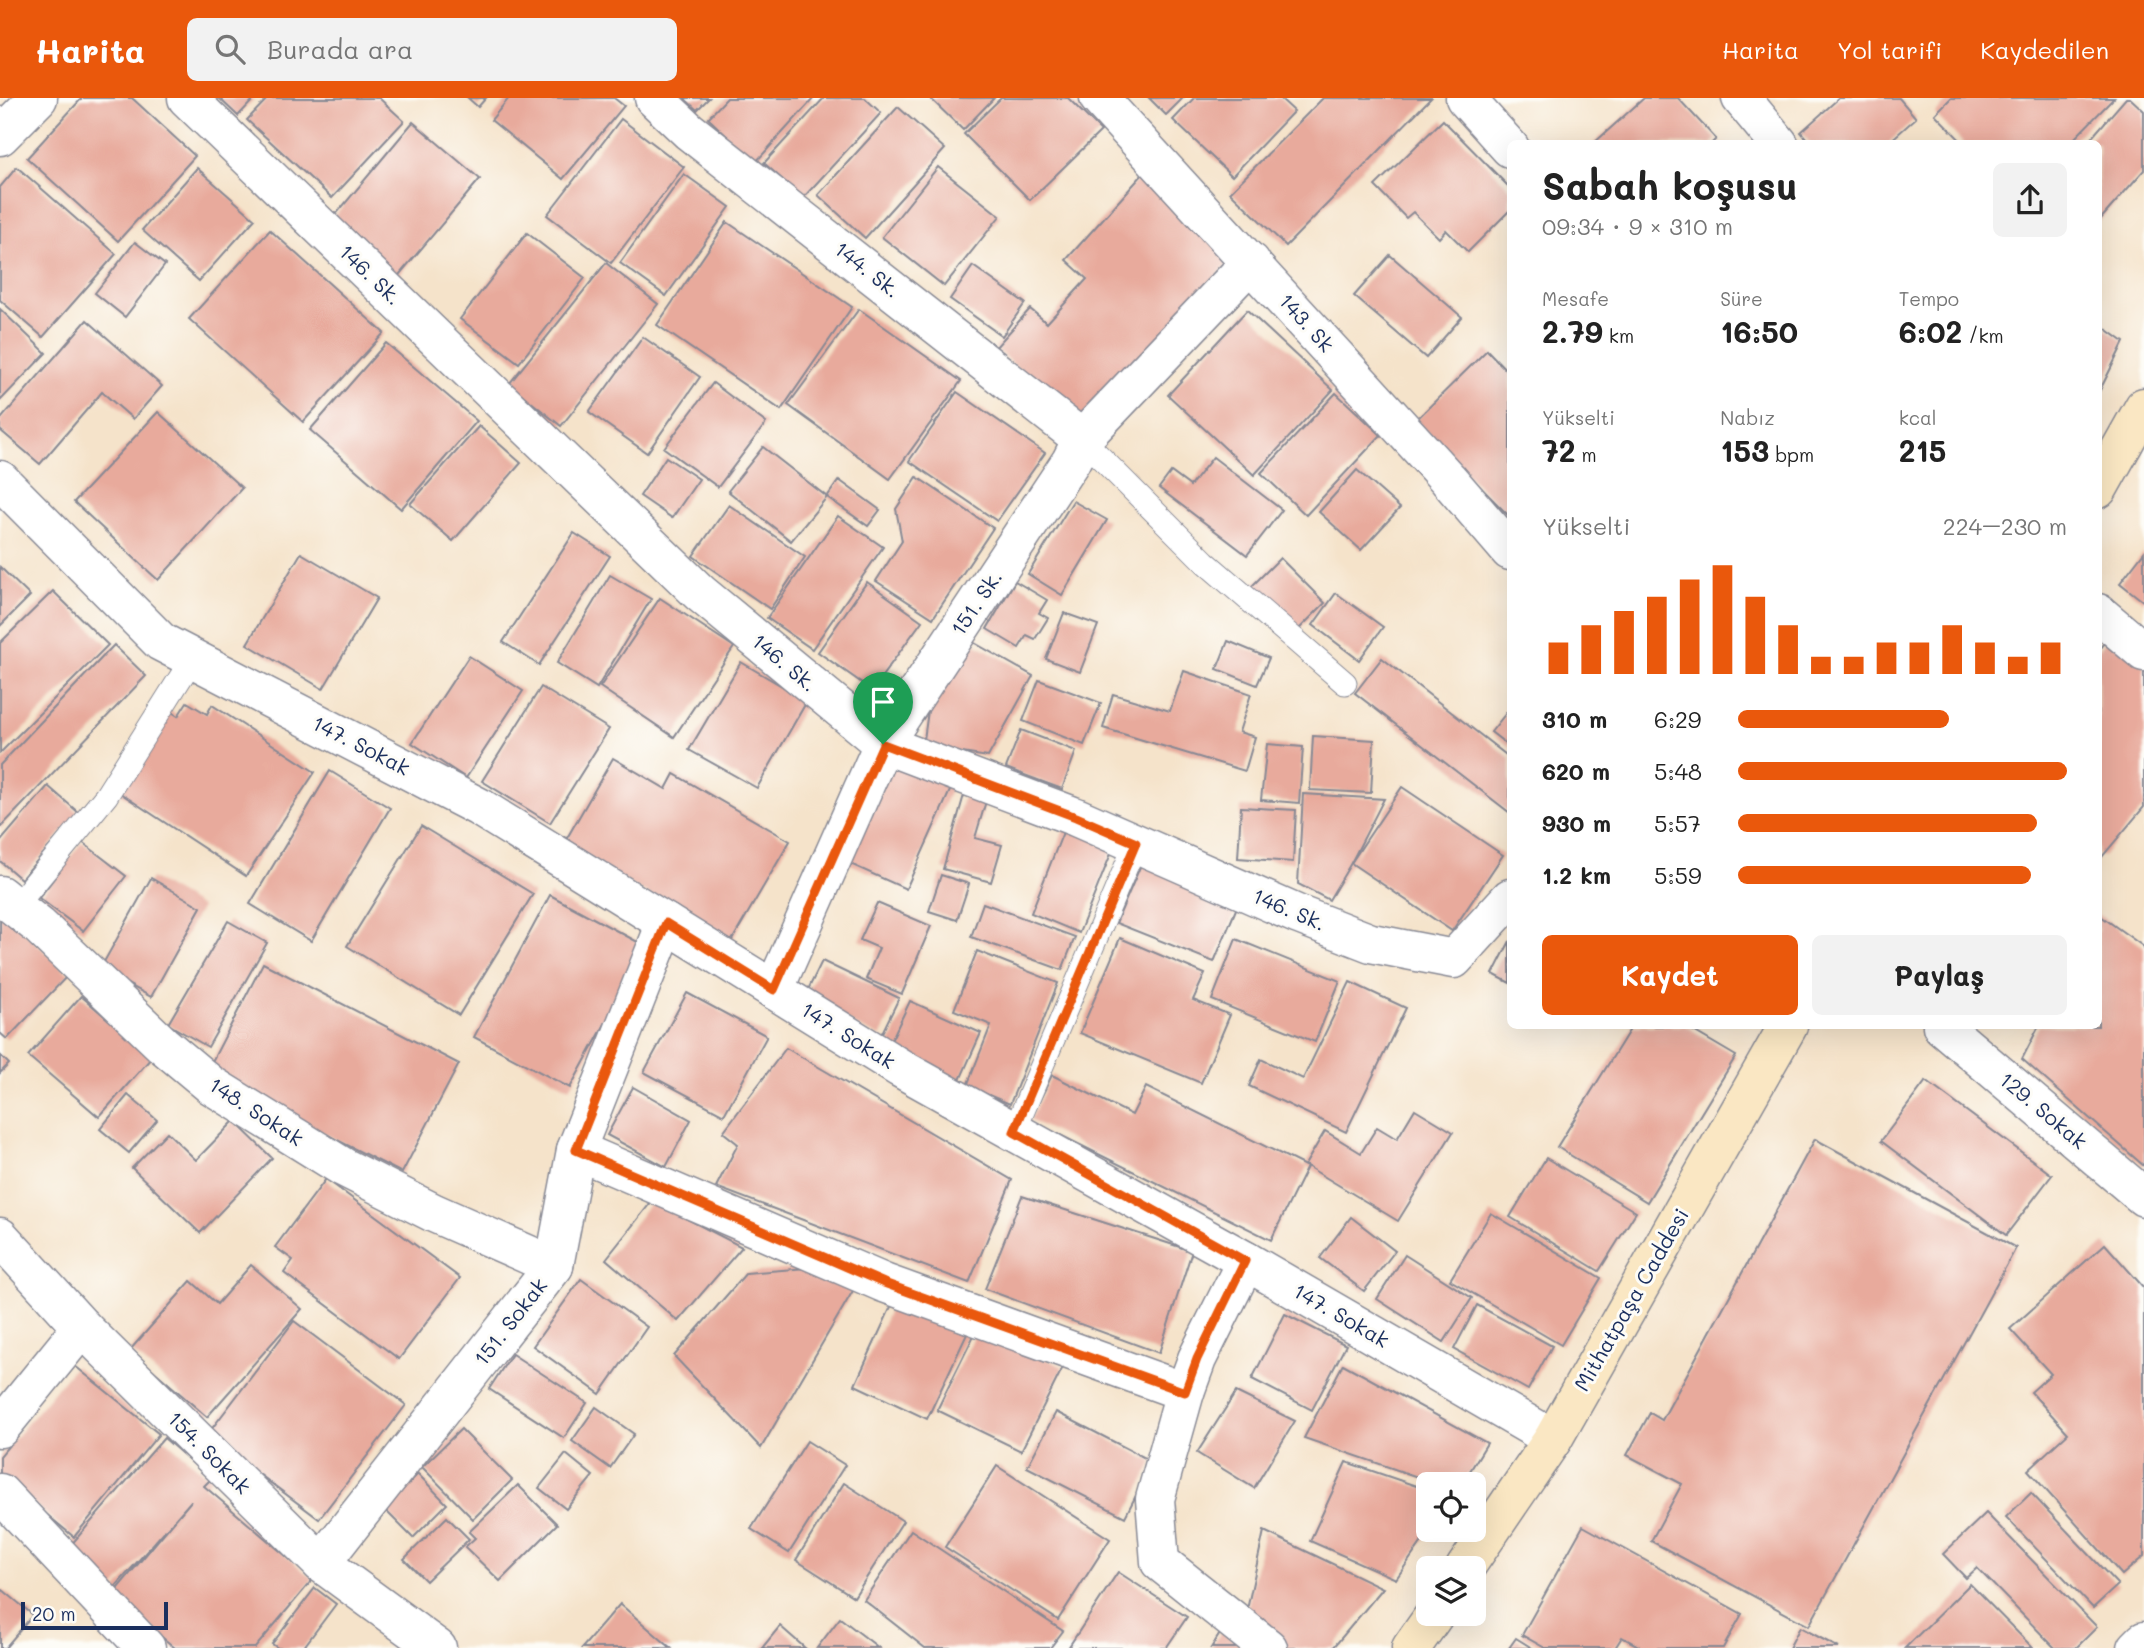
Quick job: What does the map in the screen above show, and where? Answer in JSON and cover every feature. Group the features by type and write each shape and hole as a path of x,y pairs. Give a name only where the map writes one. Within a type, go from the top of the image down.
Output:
{"street":[{"path":"0,136 38,98"},
{"name":"146. Sk.","path":"187,98 700,593 883,744 1076,817 1299,915 1371,943 1454,959 1507,901"},
{"name":"144. Sk.","path":"654,98 690,131 1082,439"},
{"name":"143. Sk","path":"1099,98 1251,262 1507,548"},
{"path":"1465,98 1507,145"},
{"path":"1741,98 1776,140"},
{"name":"151. Sk.","path":"774,990 883,744 1071,461 1082,439 1251,262"},
{"path":"2102,482 2144,407"},
{"name":"147. Sokak","path":"0,480 161,642 479,807 900,1069 1245,1261 1552,1438"},
{"path":"2102,616 2144,652"},
{"name":"148. Sokak","path":"7,901 39,926 162,1044 211,1085 343,1167 434,1213 554,1266"},
{"name":"151. Sokak","path":"321,1563 554,1266 576,1150 666,923"},
{"name":"Mithatpaşa Caddesi","path":"1473,1556 1552,1438 1786,1029"},
{"name":"129. Sokak","path":"1946,1029 2144,1197"},
{"path":"576,1150 884,1283 1185,1392"},
{"name":"154. Sokak","path":"0,1237 82,1327 321,1563 437,1648"},
{"path":"1245,1261 1197,1359 1155,1499 1160,1562 1268,1648"},
{"path":"0,1428 82,1327"},
{"path":"0,1493 146,1648"},
{"path":"1411,1648 1427,1626"},
{"path":"2137,1648 2144,1641"}],"lane":[{"path":"1082,439 1205,562 1345,683"},
{"path":"7,901 106,796 193,658"},
{"path":"1014,1132 1136,843"}],"building":[{"path":"82,98 132,98 195,156 118,241 27,158"},
{"path":"219,98 255,98 238,116"},
{"path":"268,98 379,98 404,121 332,198 247,120"},
{"path":"468,98 486,98 478,107"},
{"path":"509,98 614,98 624,106 563,179 491,120"},
{"path":"684,98 709,98 697,110"},
{"path":"727,98 814,98 755,163 708,118"},
{"path":"824,98 865,98 881,113 803,198 764,163"},
{"path":"930,98 994,98 963,130"},
{"path":"1001,98 1068,98 1101,131 1030,200 964,134"},
{"path":"1149,98 1183,98 1166,115"},
{"path":"1194,98 1280,98 1294,111 1232,176 1173,120"},
{"path":"1323,98 1431,98 1286,246 1230,192"},
{"path":"1644,98 1678,98 1716,139 1715,140 1597,140"},
{"path":"1839,98 1899,98 1916,118 1891,140 1808,140 1801,132"},
{"path":"1951,98 2114,98 2073,140 1960,140 1935,114"},
{"path":"2126,98 2130,98 2144,111 2144,170 2102,217 2102,140 2089,140"},
{"path":"898,107 945,149 865,238 818,195"},
{"path":"621,119 684,167 611,263 547,215"},
{"path":"1443,120 1507,185 1507,213 1468,252 1446,230 1439,238 1413,212 1406,218 1375,186"},
{"path":"413,122 480,179 394,281 327,225"},
{"path":"17,167 116,254 43,337 0,300 0,187"},
{"path":"938,167 1000,216 944,286 882,237"},
{"path":"197,168 255,219 199,281 142,230"},
{"path":"684,174 730,207 666,296 620,263"},
{"path":"1143,174 1235,256 1082,426 995,348 1030,309 1047,323 1087,279 1066,260"},
{"path":"727,222 852,307 781,410 657,325"},
{"path":"270,230 384,333 303,422 189,319"},
{"path":"527,233 585,278 519,363 460,319"},
{"path":"135,242 165,265 125,317 95,293"},
{"path":"1390,255 1462,317 1426,358 1354,296"},
{"path":"606,263 658,304 561,426 509,384"},
{"path":"973,266 1025,303 1002,336 950,299"},
{"path":"0,309 46,353 0,401"},
{"path":"859,309 961,381 890,479 788,405"},
{"path":"1247,310 1333,390 1254,475 1168,395"},
{"path":"87,320 162,386 133,419 102,392 40,464 0,430 0,420"},
{"path":"2102,326 2124,342 2102,386"},
{"path":"643,337 700,377 647,453 589,412"},
{"path":"386,343 477,421 401,509 310,430"},
{"path":"1487,350 1507,371 1507,514 1415,421"},
{"path":"713,383 766,423 718,487 664,448"},
{"path":"957,392 1045,453 997,521 909,461"},
{"path":"1336,393 1381,435 1306,515 1261,473"},
{"path":"158,412 242,488 158,580 74,502"},
{"path":"479,426 521,463 453,541 410,504"},
{"path":"763,447 827,497 791,541 728,491"},
{"path":"666,457 699,479 672,518 640,496"},
{"path":"1213,457 1282,510 1247,555 1159,488 1171,472 1190,486"},
{"path":"1357,470 1400,508 1361,550 1319,512"},
{"path":"917,477 993,528 933,618 876,581 902,541 896,509"},
{"path":"839,480 880,510 868,526 827,497"},
{"path":"1073,501 1107,520 1062,595 1028,574"},
{"path":"729,505 805,557 770,609 693,556"},
{"path":"838,516 883,547 812,649 767,618"},
{"path":"574,533 610,556 539,665 503,642"},
{"path":"2144,552 2144,602 2120,583"},
{"path":"301,553 377,598 323,689 247,644"},
{"path":"1280,558 1325,603 1294,634 1249,589"},
{"path":"0,567 30,596 0,626"},
{"path":"610,575 651,599 597,688 557,663"},
{"path":"1015,581 1047,600 1039,613 1048,618 1035,639 1027,635 1019,648 987,629"},
{"path":"867,582 922,621 872,690 818,652"},
{"path":"53,591 108,645 0,753 0,643"},
{"path":"1336,593 1383,627 1359,660 1313,625"},
{"path":"660,598 734,647 674,737 600,687"},
{"path":"1064,613 1098,625 1080,672 1046,659"},
{"path":"964,637 1033,676 988,757 923,747 930,696"},
{"path":"2109,637 2144,666 2144,807 2102,857 2102,645"},
{"path":"1228,641 1269,658 1257,685 1217,669"},
{"path":"114,645 146,676 0,828 0,765"},
{"path":"469,656 523,691 466,778 412,743"},
{"path":"1382,658 1507,756 1507,811 1355,693"},
{"path":"741,662 807,701 757,788 689,750"},
{"path":"1184,671 1251,694 1239,732 1255,737 1245,771 1103,728 1113,694 1170,711"},
{"path":"1039,680 1101,703 1084,745 1023,721"},
{"path":"541,687 609,729 550,823 482,781"},
{"path":"187,702 207,714 212,705 315,772 246,876 114,789 167,709 178,716"},
{"path":"1507,712 1507,745 1491,732"},
{"path":"1021,730 1076,751 1062,789 1006,768"},
{"path":"1313,736 1374,740 1371,793 1310,790"},
{"path":"1267,744 1303,747 1299,803 1261,800"},
{"path":"613,758 666,789 674,774 790,841 731,942 563,845"},
{"path":"895,758 953,784 906,889 848,863"},
{"path":"330,771 390,808 311,941 250,904"},
{"path":"48,786 79,813 21,879 0,861 0,842"},
{"path":"1402,787 1503,855 1452,931 1351,863"},
{"path":"1303,794 1384,799 1329,900 1298,884"},
{"path":"964,795 986,801 975,838 1002,845 991,882 943,869"},
{"path":"1241,807 1296,810 1293,862 1238,858"},
{"path":"1067,822 1116,841 1079,933 1031,913"},
{"path":"421,826 533,894 459,1015 347,946"},
{"path":"82,842 126,876 83,931 39,898"},
{"path":"1142,862 1239,902 1214,962 1116,923"},
{"path":"941,875 969,884 957,920 929,911"},
{"path":"151,878 201,907 151,997 100,969"},
{"path":"550,895 647,947 570,1088 474,1037"},
{"path":"877,903 931,926 902,994 866,979 879,948 860,940"},
{"path":"983,903 1075,937 1062,970 971,937"},
{"path":"0,909 69,974 7,1039 0,1033"},
{"path":"2102,917 2144,947 2144,1166 2022,1059 2037,1029 2102,1029"},
{"path":"228,921 267,943 208,1047 168,1024"},
{"path":"1120,938 1205,974 1193,1000 1230,1015 1201,1083 1080,1033"},
{"path":"1236,939 1340,981 1315,1042 1212,1000"},
{"path":"1507,947 1507,981 1493,974"},
{"path":"977,951 1058,983 1010,1104 967,1086 991,1025 954,1010"},
{"path":"822,961 899,998 880,1037 803,1000"},
{"path":"263,963 459,1064 402,1173 206,1073"},
{"path":"1350,982 1406,1008 1346,1132 1249,1086 1261,1059 1303,1079"},
{"path":"687,993 767,1036 724,1115 644,1072"},
{"path":"81,996 152,1057 99,1117 28,1056"},
{"path":"910,1001 981,1033 960,1080 888,1047"},
{"path":"1630,1029 1690,1029 1736,1056 1647,1202 1557,1147"},
{"path":"786,1048 1012,1180 969,1283 716,1187 738,1144 723,1132"},
{"path":"0,1055 9,1064 0,1073"},
{"path":"1052,1075 1132,1115 1146,1087 1307,1167 1271,1240 1030,1120"},
{"path":"1926,1081 2052,1175 2006,1235 1881,1141"},
{"path":"633,1087 691,1120 666,1167 607,1135"},
{"path":"128,1095 157,1120 129,1153 100,1129"},
{"path":"1415,1109 1453,1132 1398,1221 1305,1165 1325,1131 1361,1153 1377,1127 1397,1139"},
{"path":"234,1121 272,1158 200,1233 132,1168 167,1132 196,1160"},
{"path":"1815,1139 2016,1248 1809,1626 1651,1541 1682,1484 1627,1455 1650,1413 1662,1420"},
{"path":"1546,1158 1636,1212 1599,1271 1510,1217"},
{"path":"326,1179 460,1278 399,1359 284,1273 293,1260 275,1247"},
{"path":"1022,1196 1192,1251 1159,1353 985,1289"},
{"path":"652,1201 742,1247 678,1321 606,1259"},
{"path":"1491,1213 1601,1278 1561,1345 1450,1280"},
{"path":"1351,1217 1395,1251 1364,1291 1320,1258"},
{"path":"2105,1244 2144,1288 2144,1556 2122,1575 2028,1470 2068,1433 2031,1392 2051,1374 2010,1329"},
{"path":"1405,1255 1472,1298 1444,1342 1377,1299"},
{"path":"251,1265 302,1309 207,1417 130,1350 191,1281 217,1304"},
{"path":"807,1268 854,1289 761,1448 674,1356 746,1273"},
{"path":"581,1279 647,1327 600,1394 533,1346"},
{"path":"894,1300 967,1334 927,1419 855,1385"},
{"path":"1477,1305 1552,1346 1528,1390 1454,1349"},
{"path":"1285,1314 1346,1345 1312,1410 1252,1379"},
{"path":"294,1321 406,1405 319,1519 207,1435"},
{"path":"979,1325 1063,1367 1021,1451 937,1410"},
{"path":"512,1354 587,1403 564,1438 489,1389"},
{"path":"1343,1364 1487,1443 1469,1472 1416,1472 1416,1476 1304,1438"},
{"path":"75,1366 159,1434 74,1537 0,1476 0,1456"},
{"path":"1236,1392 1295,1421 1254,1488 1197,1453"},
{"path":"596,1407 634,1434 610,1468 572,1441"},
{"path":"1056,1412 1153,1462 1125,1517 1027,1467"},
{"path":"461,1429 512,1480 473,1519 422,1467"},
{"path":"164,1438 211,1479 204,1486 313,1579 255,1648 175,1648 112,1595 191,1501 109,1594 63,1554"},
{"path":"807,1441 845,1465 789,1553 751,1529"},
{"path":"566,1454 593,1476 566,1509 539,1488"},
{"path":"1346,1462 1416,1486 1416,1542 1422,1542 1396,1579 1310,1541"},
{"path":"997,1466 1110,1539 1058,1620 945,1547"},
{"path":"418,1474 447,1504 413,1538 384,1509"},
{"path":"844,1483 903,1521 854,1597 796,1560"},
{"path":"518,1485 557,1524 500,1581 465,1547 475,1538 469,1532"},
{"path":"2031,1493 2118,1585 2093,1608 2006,1517"},
{"path":"1986,1513 2097,1627 2076,1648 2055,1648 1977,1568 1966,1578 1943,1554"},
{"path":"447,1517 469,1539 426,1581 404,1559"},
{"path":"1583,1526 1742,1614 1723,1648 1642,1648 1622,1637 1615,1648 1545,1648 1522,1635"},
{"path":"911,1530 1063,1631 1050,1648 925,1648 864,1600"},
{"path":"1264,1531 1383,1588 1333,1648 1286,1648 1245,1619"},
{"path":"1118,1572 1187,1617 1166,1648 1068,1648"},
{"path":"1970,1584 2033,1648 1905,1648"},
{"path":"315,1588 336,1604 303,1648 278,1648 272,1644"},
{"path":"3,1590 33,1615 5,1648 0,1648 0,1594"},
{"path":"620,1604 671,1648 582,1648"},
{"path":"840,1618 879,1648 817,1648"},
{"path":"780,1626 805,1648 762,1648"},
{"path":"1800,1627 1839,1648 1789,1648"},
{"path":"1221,1632 1246,1648 1211,1648"},
{"path":"1516,1638 1532,1648 1509,1648"}],"route":[{"path":"883,744 1076,817 1136,843 1014,1132 1245,1261 1197,1359 1185,1392 884,1283 576,1150 666,923 774,990 883,744"}]}
